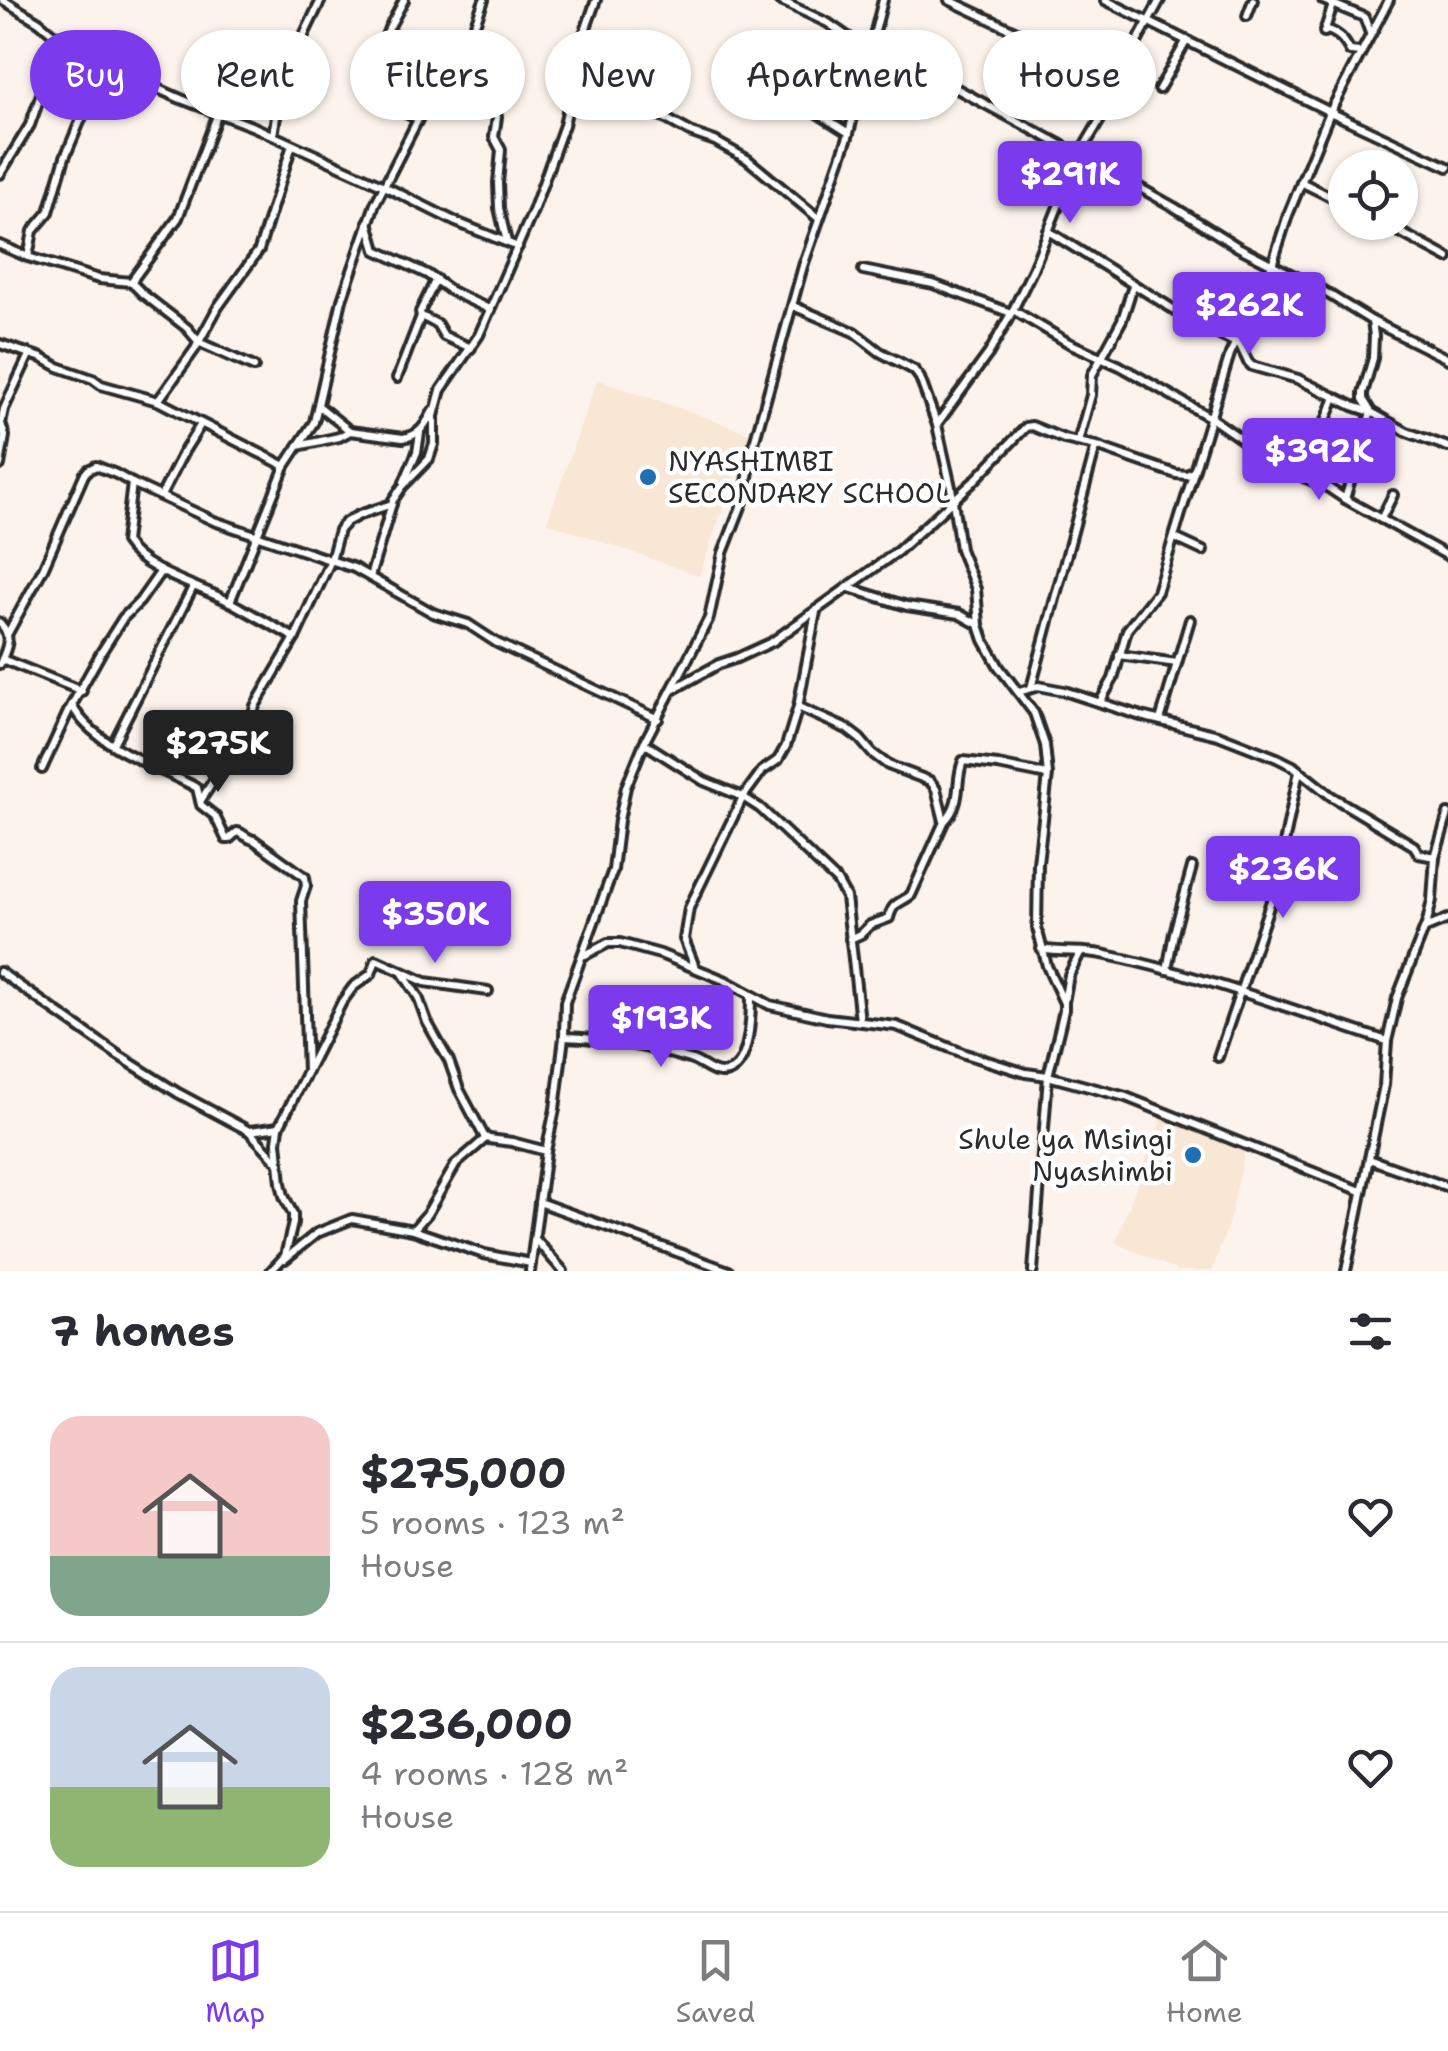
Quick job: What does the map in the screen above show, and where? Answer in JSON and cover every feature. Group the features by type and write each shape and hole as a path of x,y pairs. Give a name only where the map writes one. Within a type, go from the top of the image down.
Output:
{"street":[{"path":"4,0 49,30"},
{"path":"273,135 277,111 321,0"},
{"path":"388,30 404,0"},
{"path":"471,30 484,0"},
{"path":"585,30 596,0"},
{"path":"779,0 840,30"},
{"path":"876,30 883,0"},
{"path":"949,0 1013,30"},
{"path":"1105,0 1448,167"},
{"path":"1145,30 1160,0"},
{"path":"1246,16 1252,0"},
{"path":"1100,702 1113,679 1127,630 1157,592 1216,395 1235,343 1272,265 1301,182 1330,112 1389,0"},
{"path":"1360,52 1350,51 1343,38 1333,32 1324,32 1327,2 1364,18 1370,34"},
{"path":"477,18 478,70 493,90 497,117 494,139 502,152 499,208 507,242"},
{"path":"1159,89 1188,40"},
{"path":"963,92 1174,207 1238,248 1448,360"},
{"path":"0,174 32,120"},
{"path":"28,257 33,231 49,212 80,120"},
{"path":"131,282 181,212 215,120"},
{"path":"236,120 518,247"},
{"path":"230,602 285,466 314,422 342,300 368,222 417,120"},
{"path":"370,577 392,504 417,452 420,432 491,310 565,120"},
{"path":"669,120 746,159 818,218"},
{"path":"828,120 849,133"},
{"path":"272,1271 318,1234 352,1219 413,1230 530,1267 555,1109 565,1002 612,870 626,787 714,604 723,553 744,500 754,443 818,218 853,120"},
{"path":"937,425 1012,312 1034,269 1079,156 1101,120"},
{"path":"158,401 259,250 292,145"},
{"path":"1301,182 1328,196"},
{"path":"368,222 376,250 491,310"},
{"path":"1048,231 1197,324 1243,348 1252,366 1298,378 1407,432 1448,447"},
{"path":"1414,240 1448,258"},
{"path":"0,245 99,279 131,282 188,328 198,342 254,366"},
{"path":"862,270 933,284 1012,312 1101,356 1211,418 1250,445 1268,451 1297,474 1448,556"},
{"path":"397,378 436,279"},
{"path":"1078,442 1092,375 1122,320 1134,286"},
{"path":"793,306 854,332 914,370 920,378 937,425 960,550 976,588 979,625 999,668 1034,713 1046,745 1048,775 1036,887 1037,928 1041,950 1064,1003"},
{"path":"420,316 437,324 444,336 471,348"},
{"path":"1346,500 1371,412 1363,393 1372,358 1372,321"},
{"path":"0,344 93,378 101,385 158,401 285,466"},
{"path":"0,465 6,436 0,424 4,408 29,355"},
{"path":"1305,476 1335,397"},
{"path":"402,487 430,459 436,406"},
{"path":"319,407 350,431 403,438 420,432"},
{"path":"161,496 201,424"},
{"path":"672,690 719,664 757,650 898,552 1026,427 1176,474 1195,470"},
{"path":"298,446 340,438 350,431"},
{"path":"1031,688 1096,446"},
{"path":"8,633 43,569 70,504 88,470 96,466 214,521 370,577 433,612 468,624 497,643 658,719"},
{"path":"132,483 126,542 130,549 162,571 295,638"},
{"path":"1381,519 1393,495"},
{"path":"200,801 250,724 255,706 295,638 331,560 339,530 360,514 392,504"},
{"path":"1174,538 1203,550"},
{"path":"42,769 72,705 122,618 140,602 162,571"},
{"path":"113,744 194,586"},
{"path":"848,587 907,606 959,614 979,625"},
{"path":"695,969 684,939 689,908 743,796 786,746 798,707 816,612"},
{"path":"1160,720 1190,620"},
{"path":"0,624 9,641 1,662 82,691"},
{"path":"1119,655 1177,663"},
{"path":"1019,692 1051,688 1218,735 1276,758 1414,846 1419,854 1435,857"},
{"path":"72,705 92,732 196,786 204,810 216,816 226,839 240,833 306,878 301,901 308,1071"},
{"path":"798,707 847,729 888,764 930,781 936,789 944,822"},
{"path":"644,743 704,781 743,796 760,808 842,887 860,1021"},
{"path":"850,938 889,918 898,900 911,895 944,822 956,805 963,760 1048,775"},
{"path":"1218,1057 1274,892 1300,771"},
{"path":"1346,1271 1384,1086 1387,1042 1432,900 1435,857 1448,814"},
{"path":"1167,970 1192,867"},
{"path":"1424,929 1448,919"},
{"path":"584,956 608,944 620,943 660,954 770,1005 804,1014 898,1026 1026,1074 1126,1096 1362,1191"},
{"path":"1041,950 1096,952 1167,970 1387,1042"},
{"path":"1034,1271 1048,1076 1069,975 1081,952"},
{"path":"272,1271 285,1256 293,1223 293,1214 282,1192 279,1127 353,987 371,974 376,960 425,982 488,991"},
{"path":"0,972 178,1094 249,1131 278,1162"},
{"path":"402,972 486,1138 546,1150"},
{"path":"564,1038 611,1040 694,1060 722,1074 743,1061 751,996"},
{"path":"249,1131 279,1127"},
{"path":"413,1230 456,1164 486,1138"},
{"path":"1369,1160 1448,1187"},
{"path":"539,1202 729,1271"},
{"path":"535,1239 563,1271"}],"shaded area":[{"name":"NYASHIMBI SECONDARY SCHOOL","path":"597,379 750,433 699,576 547,522"},
{"path":"1163,1115 1246,1146 1230,1219 1212,1271 1179,1271 1115,1243"}],"place":[{"name":"NYASHIMBI SECONDARY SCHOOL","path":"648,477"},
{"name":"Shule ya Msingi Nyashimbi","path":"1193,1155"}]}
